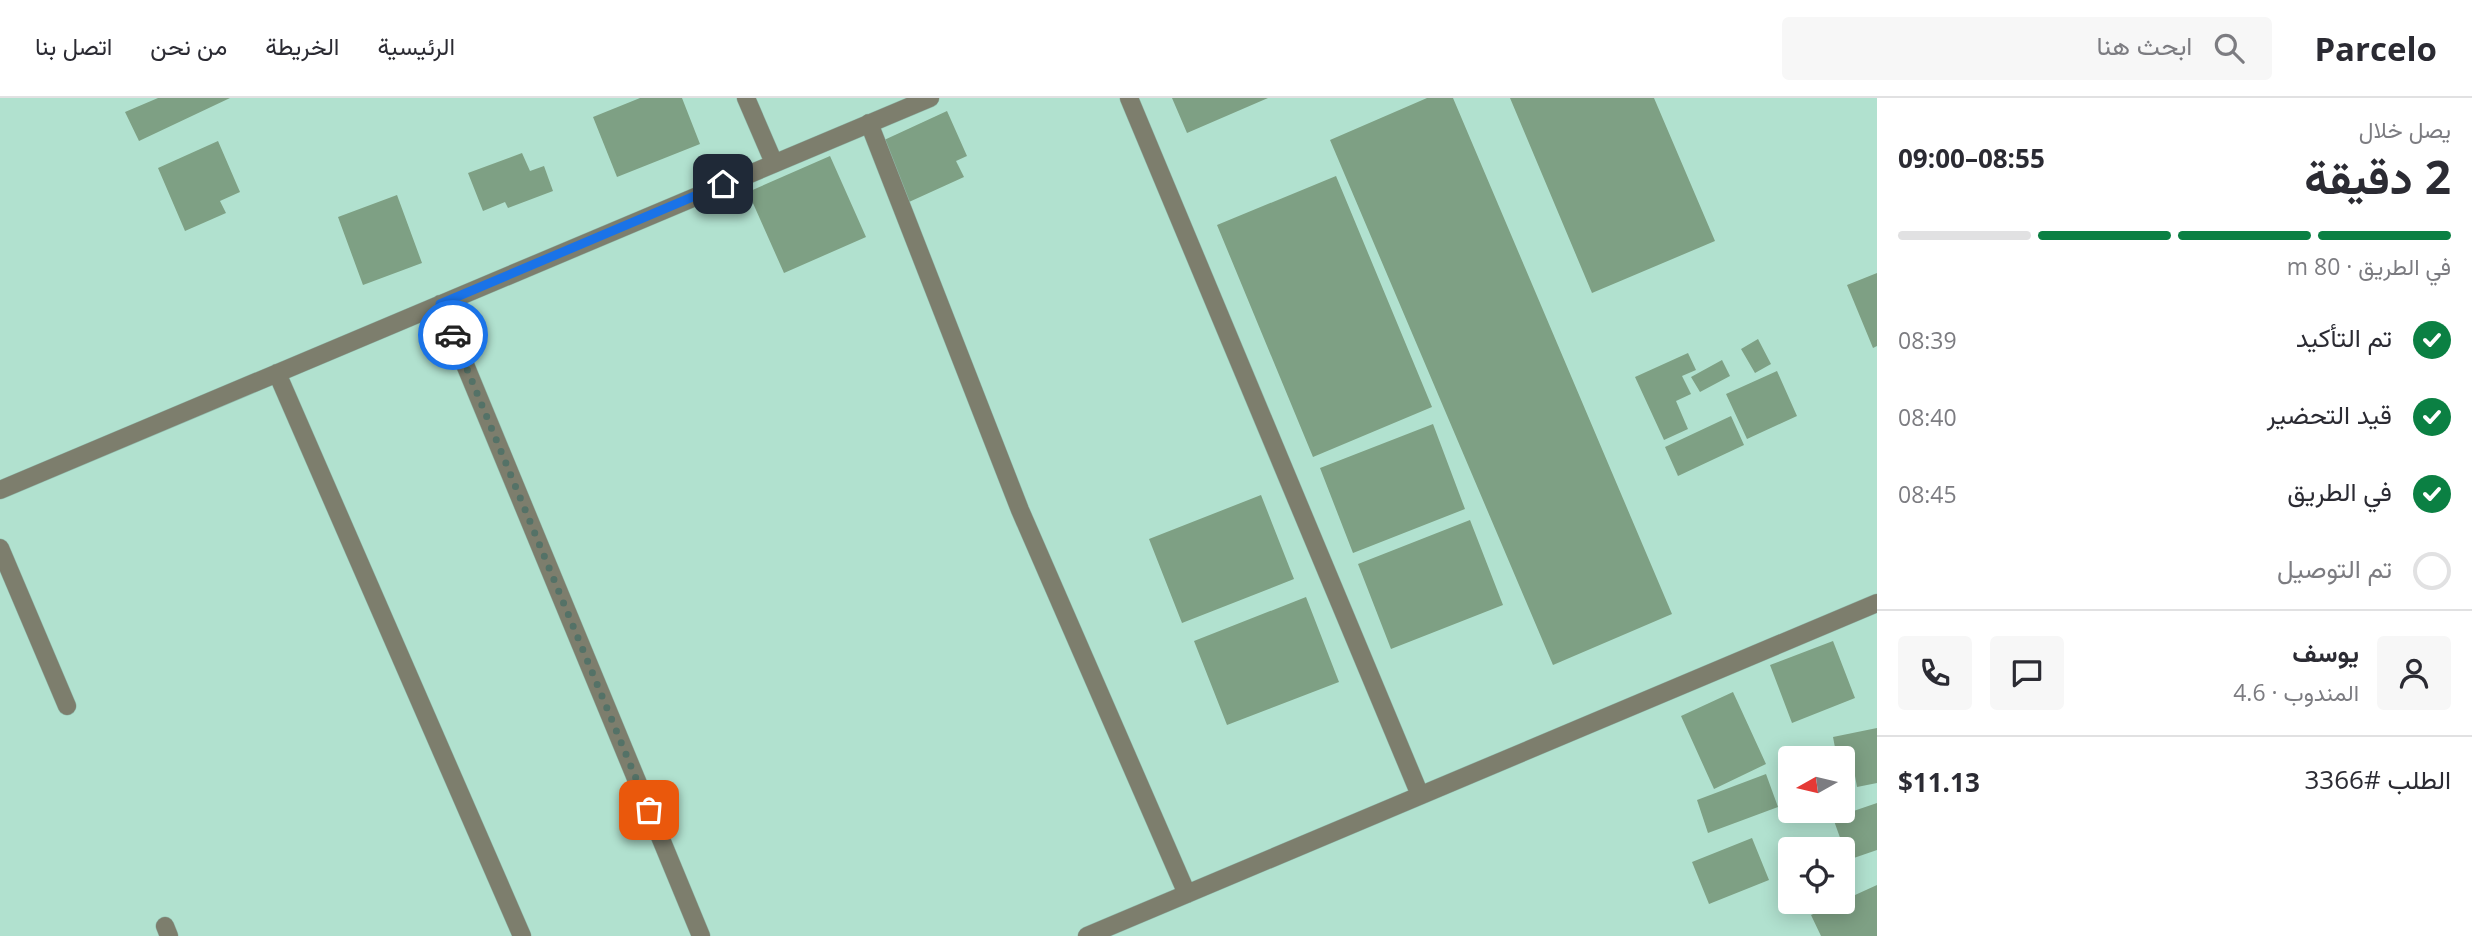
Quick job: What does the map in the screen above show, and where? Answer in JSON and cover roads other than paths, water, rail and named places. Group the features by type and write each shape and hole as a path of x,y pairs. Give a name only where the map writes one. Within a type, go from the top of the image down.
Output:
{"street":[{"path":"746,98 774,163"},
{"path":"0,490 930,98"},
{"path":"1129,98 1420,795"},
{"path":"869,123 1020,510 1187,894"},
{"path":"440,304 702,936"},
{"path":"277,373 522,936"},
{"path":"0,548 66,706"},
{"path":"1087,936 1877,603"}]}
